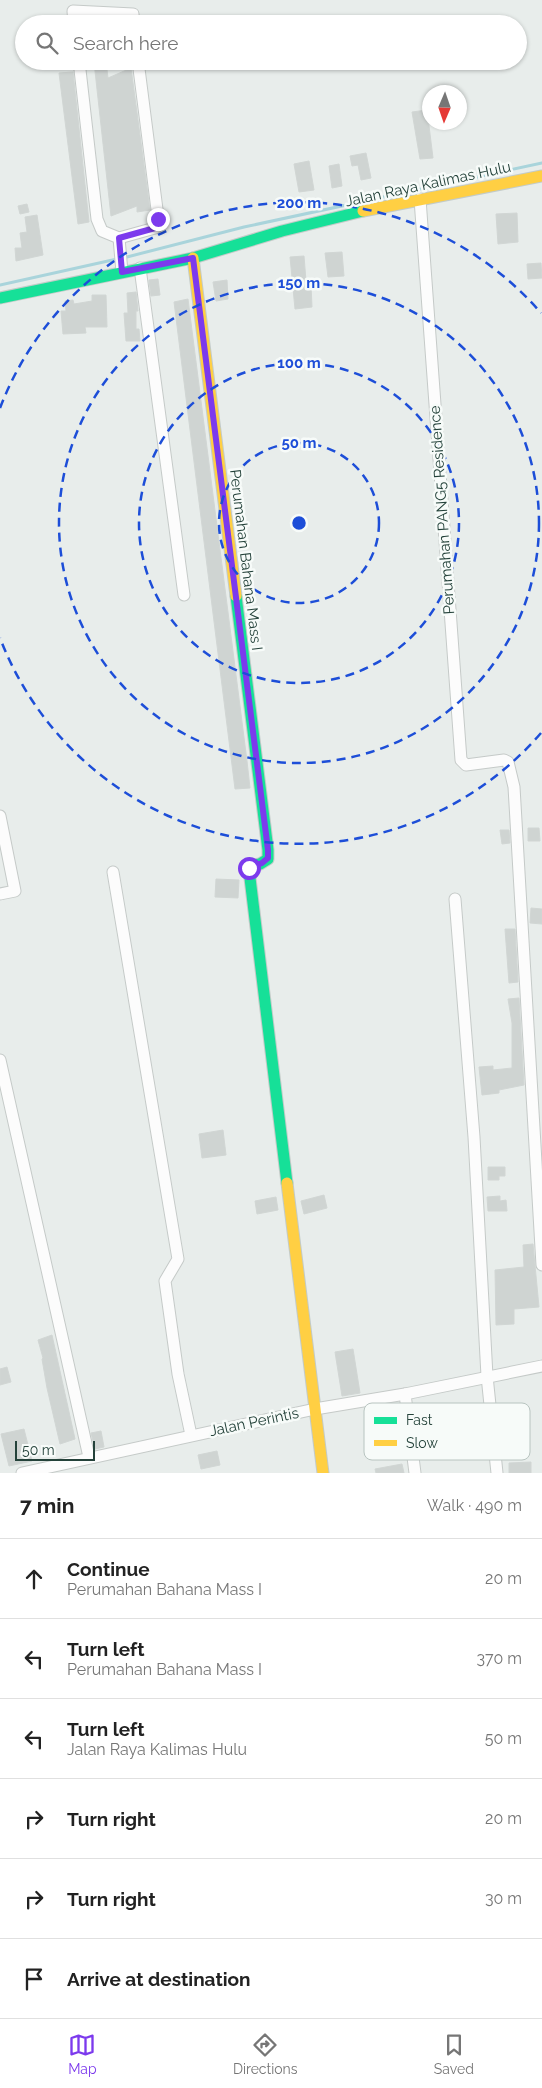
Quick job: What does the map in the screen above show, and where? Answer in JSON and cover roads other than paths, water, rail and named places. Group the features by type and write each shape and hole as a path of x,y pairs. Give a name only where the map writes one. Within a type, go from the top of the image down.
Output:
{"street":[{"path":"73,15 73,12 99,6 133,15"},
{"path":"80,70 97,219 102,231 119,238 155,228 159,225 139,70"},
{"name":"Jalan Raya Kalimas Hulu","path":"0,298 121,263 140,268 193,258 282,231 420,199 542,176"},
{"name":"Perumahan PANG5 Residence","path":"420,199 461,760 466,765 504,760 510,767 509,773 514,787 542,1265"},
{"path":"119,238 121,263"},
{"name":"Perumahan Bahana Mass I","path":"193,258 268,850 268,858 262,863 251,865 249,870 314,1409"},
{"path":"140,268 184,595"},
{"path":"0,816 15,891 0,894"},
{"path":"114,872 178,1259 164,1281 178,1374 191,1435"},
{"path":"454,899 474,1137 486,1376 489,1403"},
{"path":"0,1060 89,1457"},
{"name":"Jalan Perintis","path":"22,1473 62,1468 89,1457 314,1409 405,1394 542,1366"},
{"path":"405,1394 406,1403"},
{"path":"314,1409 323,1473"},
{"path":"413,1460 415,1473"},
{"path":"496,1460 497,1473"}],"waterway":[{"path":"123,258 244,227 542,163"},
{"path":"0,285 117,259"}]}
